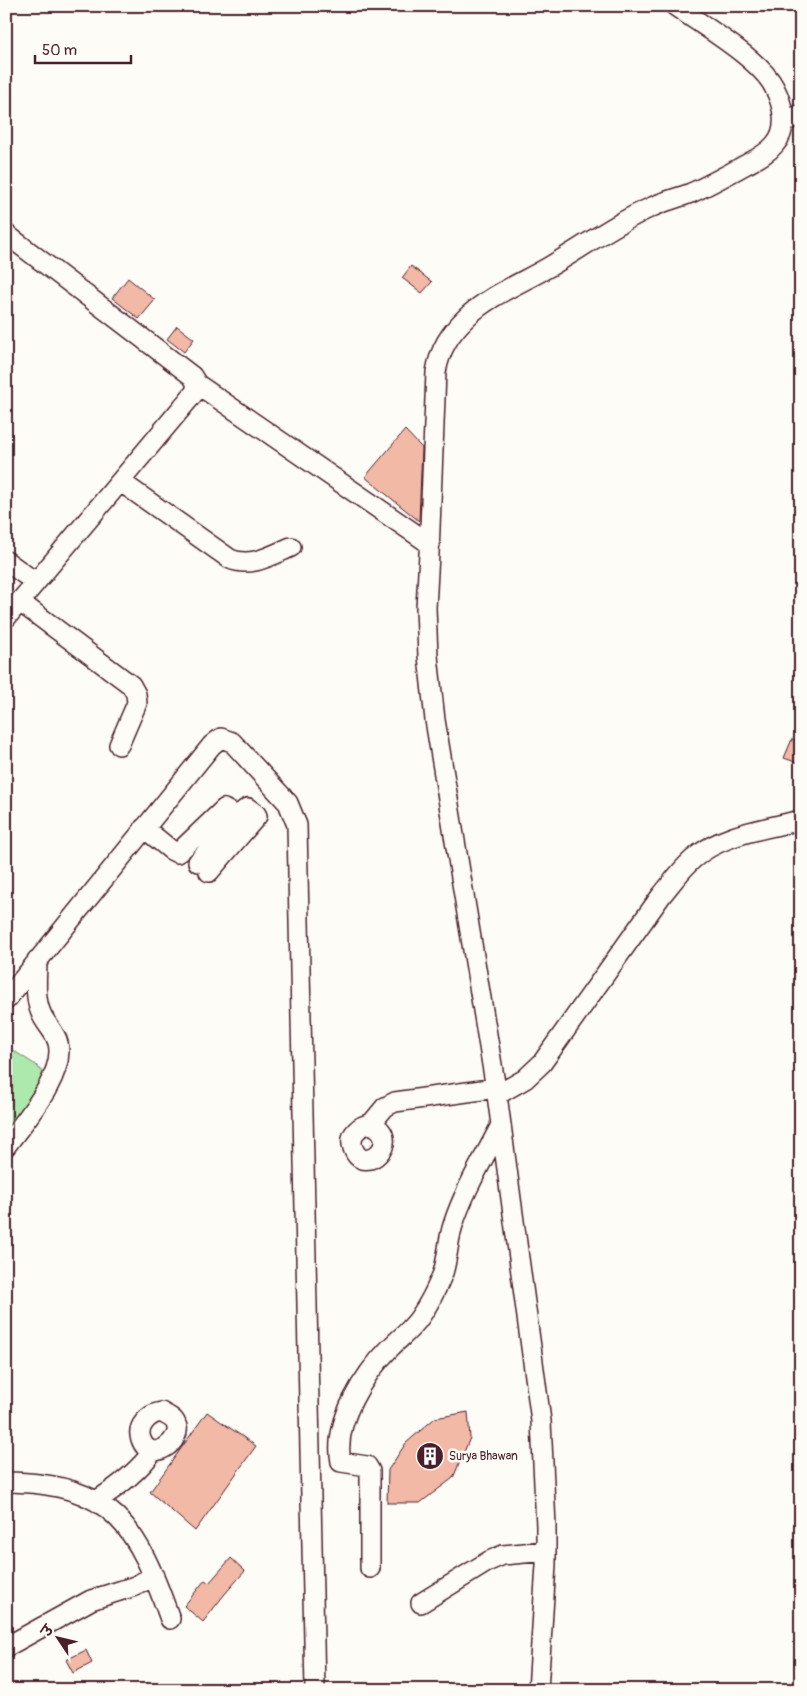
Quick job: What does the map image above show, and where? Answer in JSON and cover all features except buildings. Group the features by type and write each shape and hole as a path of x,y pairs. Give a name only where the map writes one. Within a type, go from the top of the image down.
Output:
{"street":[{"path":"538,1690 546,1551 541,1420 497,1092 434,720 428,656 426,608 436,372 442,349 451,334 484,303 548,268 632,217 727,176 764,154 776,143 784,123 783,110 780,98 766,74 754,62 675,6"},
{"path":"784,123 801,114"},
{"path":"6,234 192,376 196,384 430,544"},
{"path":"6,618 195,392 196,384"},
{"path":"121,482 230,559 239,563 250,563 291,547"},
{"path":"6,561 35,582"},
{"path":"20,602 131,685 136,694 136,703 119,745"},
{"path":"6,1000 212,745 221,738 232,742 288,803 296,825 315,1690"},
{"path":"144,828 177,853 224,809 237,816 248,808 257,815 246,830 204,867"},
{"path":"371,1124 385,1107 395,1102 497,1092 525,1079 542,1063 662,896 693,859 712,846 732,838 801,820"},
{"path":"6,1146 49,1086 58,1065 60,1051 58,1041 38,1006 37,960"},
{"path":"370,1568 370,1471 367,1466 340,1462 341,1433 344,1422 360,1387 390,1348 413,1326 434,1292 443,1272 458,1211 501,1125"},
{"path":"96,1500 130,1476 144,1463 153,1451"},
{"path":"6,1482 29,1482 72,1490 96,1500 108,1508 130,1532 146,1556 170,1619"},
{"path":"421,1603 489,1561 503,1556 546,1551"},
{"path":"6,1647 91,1600 135,1586 154,1576"}],"green space":[{"path":"6,1046 36,1065 46,1076 6,1137"}],"place":[{"name":"Surya Bhawan","path":"430,1456"}]}
